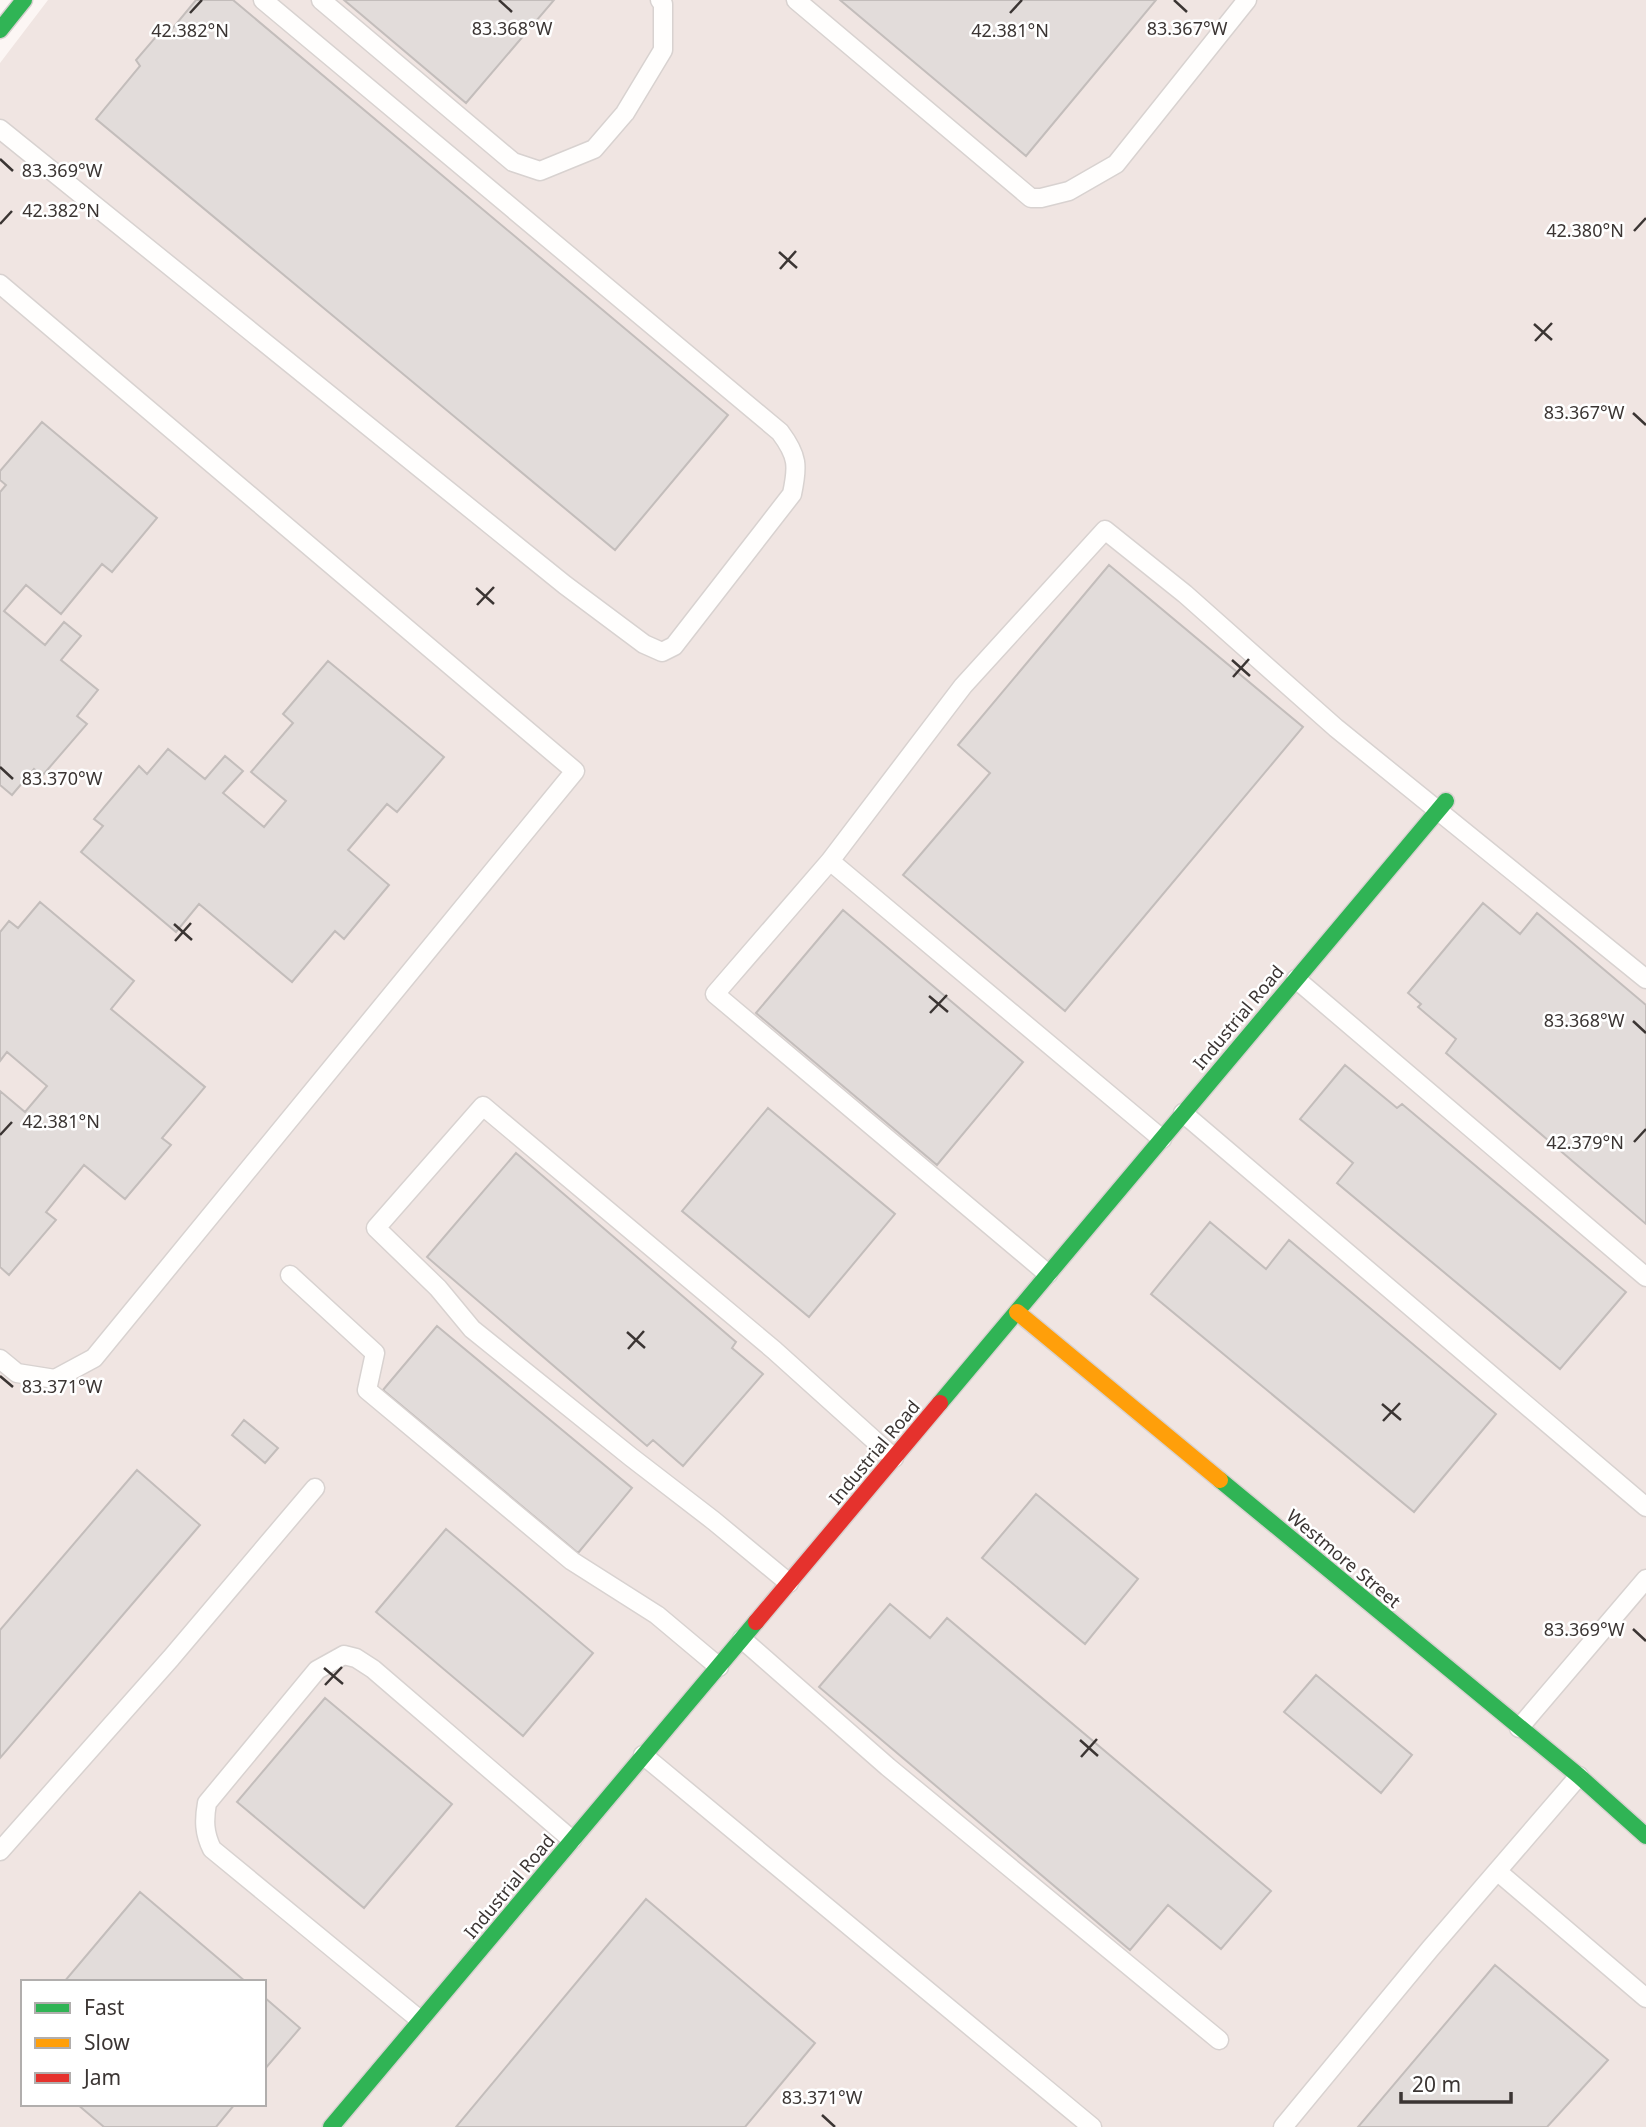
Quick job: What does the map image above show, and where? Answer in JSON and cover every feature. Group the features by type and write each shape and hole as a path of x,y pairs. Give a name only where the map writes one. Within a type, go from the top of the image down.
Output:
{"street":[{"path":"0,30 24,0"},
{"name":"Industrial Road","path":"331,2127 1442,805"},
{"name":"Westmore Street","path":"1017,1312 1579,1776 1646,1836"}],"lane":[{"path":"0,129 565,585 644,644 662,652 674,646 792,494 797,468 789,444 780,432 263,0"},
{"path":"321,0 513,162 540,170 594,149 625,113 663,50 663,4 660,0"},
{"path":"796,0 1031,198 1069,191 1116,164 1247,0"},
{"path":"0,284 575,771 94,1358 55,1379 17,1373 0,1359"},
{"path":"1048,1274 715,994 830,860 963,686 1105,530 1185,594 1336,728 1442,805 1646,979"},
{"path":"830,860 1162,1139"},
{"path":"1296,979 1646,1277"},
{"path":"789,1583 715,1521 472,1329 438,1288 376,1228 483,1106 774,1350 894,1458"},
{"path":"1184,1113 1646,1507"},
{"path":"290,1275 375,1353 367,1390 572,1561 657,1615 719,1667"},
{"path":"0,1852 316,1488"},
{"path":"1519,1728 1646,1579"},
{"path":"743,1639 888,1767 1219,2040"},
{"path":"420,2021 212,1849 206,1837 204,1819 207,1803 317,1670 344,1655 356,1658 373,1669 572,1840"},
{"path":"643,1755 1092,2127"},
{"path":"1283,2127 1579,1776"},
{"path":"1497,1871 1646,1998"}],"shaded area":[{"path":"48,0 1646,0 1646,2127 0,2127 0,63"}],"building":[{"path":"196,0 233,0 728,415 615,550 96,119 140,66 136,60 160,32 168,34"},
{"path":"344,0 554,0 466,103"},
{"path":"840,0 1156,0 1026,156"},
{"path":"42,422 157,518 112,572 102,564 61,614 26,585 4,611 45,645 64,622 81,636 61,660 98,690 77,716 87,724 42,776 34,769 12,795 0,785 0,492 6,485 0,480 0,471"},
{"path":"1109,565 1303,727 1065,1011 903,875 990,773 958,745"},
{"path":"328,661 444,757 397,812 387,804 348,850 389,885 344,939 335,931 292,982 199,904 176,932 81,852 103,826 94,819 139,766 147,774 168,749 205,779 225,756 243,771 223,793 264,827 286,801 251,772 293,723 283,714"},
{"path":"40,902 134,981 111,1009 205,1087 162,1138 171,1145 125,1199 84,1165 46,1212 56,1220 9,1275 0,1267 0,1091 25,1112 47,1086 7,1052 0,1061 0,932 9,921 18,928"},
{"path":"1483,903 1520,934 1537,913 1646,1005 1646,1224 1446,1053 1456,1039 1418,1007 1421,1004 1408,993"},
{"path":"843,910 1023,1062 937,1165 756,1013"},
{"path":"1345,1065 1397,1108 1402,1104 1626,1292 1560,1369 1337,1183 1353,1163 1300,1119"},
{"path":"768,1108 895,1214 809,1317 682,1211"},
{"path":"516,1153 736,1342 732,1348 763,1374 683,1466 653,1440 647,1446 427,1257"},
{"path":"1210,1222 1266,1269 1289,1240 1496,1414 1414,1512 1151,1294"},
{"path":"437,1326 632,1488 578,1553 383,1390"},
{"path":"244,1420 278,1448 265,1463 232,1435"},
{"path":"137,1470 200,1525 0,1758 0,1630"},
{"path":"1036,1494 1138,1579 1085,1644 982,1558"},
{"path":"446,1529 593,1653 523,1736 376,1612"},
{"path":"890,1604 930,1638 947,1618 1271,1891 1221,1949 1168,1905 1130,1950 819,1687"},
{"path":"1316,1675 1412,1755 1381,1793 1284,1712"},
{"path":"325,1698 452,1804 364,1908 237,1802"},
{"path":"140,1892 244,1980 66,1980"},
{"path":"646,1899 815,2043 745,2127 456,2127"},
{"path":"1495,1965 1608,2060 1547,2127 1358,2127"},
{"path":"266,1999 300,2028 266,2068"},
{"path":"79,2106 233,2106 216,2127 104,2127"}],"traffic: fast":[{"path":"0,30 24,0"},
{"path":"940,1403 1446,801"},
{"path":"1220,1480 1579,1776 1646,1836"},
{"path":"331,2127 756,1622"}],"traffic: slow":[{"path":"1017,1312 1220,1480"}],"traffic: jam":[{"path":"756,1622 940,1403"}]}
